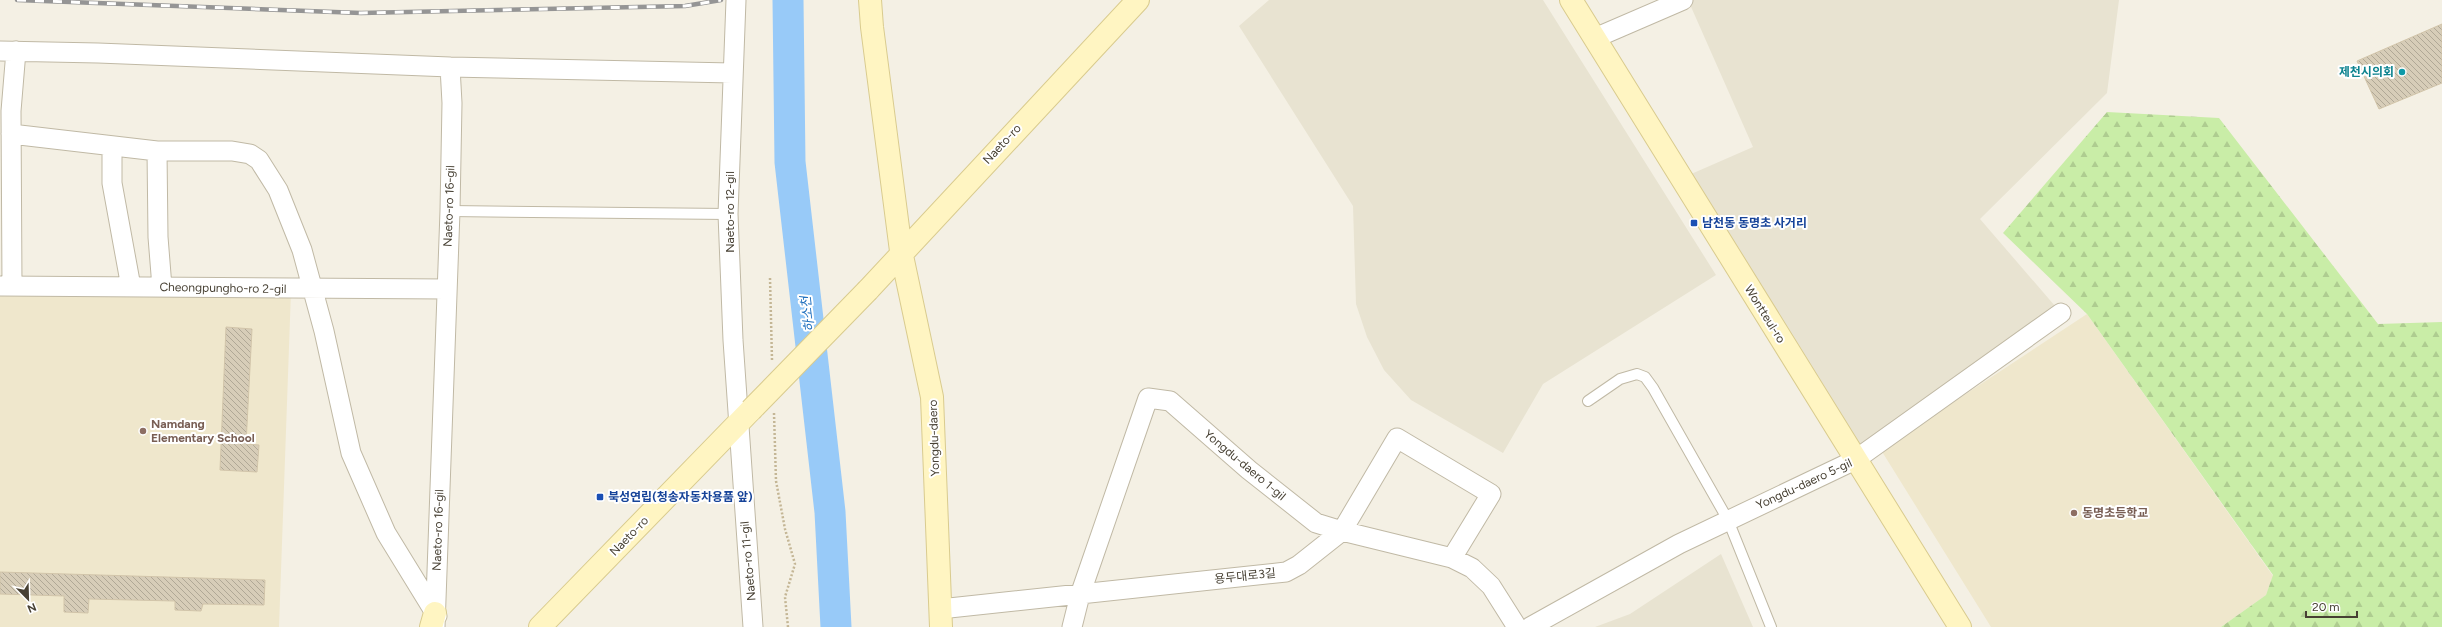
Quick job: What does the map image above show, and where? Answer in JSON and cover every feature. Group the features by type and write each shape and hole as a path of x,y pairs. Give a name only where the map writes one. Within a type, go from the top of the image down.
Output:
{"street":[{"name":"Naeto-ro 12-gil","path":"736,0 732,73 728,214 744,417"},
{"name":"Yongdu-daero","path":"870,0 872,28 901,251 932,397 940,618"},
{"name":"Naeto-ro","path":"540,627 868,290 901,251 1138,0"},
{"name":"Wontteul-ro","path":"1571,0 1960,627"},
{"path":"1595,38 1683,0"},
{"path":"6,286 11,134 8,51 376,62 450,67 732,73"},
{"name":"Naeto-ro 16-gil","path":"437,624 450,211 452,103 450,67"},
{"path":"11,134 158,151 232,151 250,154 259,160 278,190 290,219 314,288 350,453 386,533 437,624"},
{"path":"112,146 112,183 131,287"},
{"path":"158,151 158,237 162,287"},
{"name":"Cheongpungho-ro 2-gil","path":"6,286 447,289"},
{"name":"Yongdu-daero 5-gil","path":"1530,627 1679,544 1855,460 2062,313"},
{"name":"Yongdu-daero 1-gil","path":"1080,595 1148,398 1170,401 1249,470 1316,523 1342,531 1452,558 1472,568 1491,586 1517,627"},
{"name":"Naeto-ro 11-gil","path":"744,417 753,627"},
{"name":"용두대로3길","path":"940,618 1080,595 1286,572 1299,565 1342,531 1397,438 1491,494 1452,558"},
{"path":"1072,627 1080,595"}],"lane":[{"path":"450,211 728,214"},
{"path":"1588,401 1620,379 1637,374 1645,377 1653,388 1728,520 1772,627"}],"path":[{"path":"770,278 773,364"},
{"path":"774,411 776,481 785,529 794,564 785,596 788,627"}],"shaded area":[{"path":"1269,0 1543,0 1716,275 1543,384 1503,453 1411,400 1384,370 1367,337 1356,304 1353,206 1239,26"},
{"path":"1688,0 2119,0 2107,93 1980,219 2061,313 1855,460 1682,178 1753,147"},
{"name":"Namdang Elementary School","path":"291,291 279,627 0,627 0,293"},
{"name":"동명초등학교","path":"2087,314 2273,576 2266,595 2221,627 1991,627 1881,450"},
{"path":"1721,554 1753,627 1595,627 1630,614"}],"green space":[{"path":"2107,112 2219,118 2378,324 2442,322 2442,627 2221,627 2266,595 2273,575 2087,314 2003,233"}],"building":[{"name":"제천시의회","path":"2442,24 2442,83 2379,109 2357,61"},
{"path":"226,327 252,329 246,444 259,445 257,472 220,470"},
{"path":"0,572 265,580 264,605 203,604 201,611 175,610 175,601 89,599 88,613 64,612 64,596 0,594"}],"waterway":[{"name":"하소천","path":"788,0 790,162 830,512 836,627"}],"railway":[{"path":"17,0 361,13 685,6 721,0"}],"place":[{"name":"제천시의회","path":"2402,72"},
{"name":"남천동 동명초 사거리","path":"1694,223"},
{"name":"Namdang Elementary School","path":"143,431"},
{"name":"북성연립(청송자동차용품 앞)","path":"600,497"},
{"name":"동명초등학교","path":"2074,513"}]}
